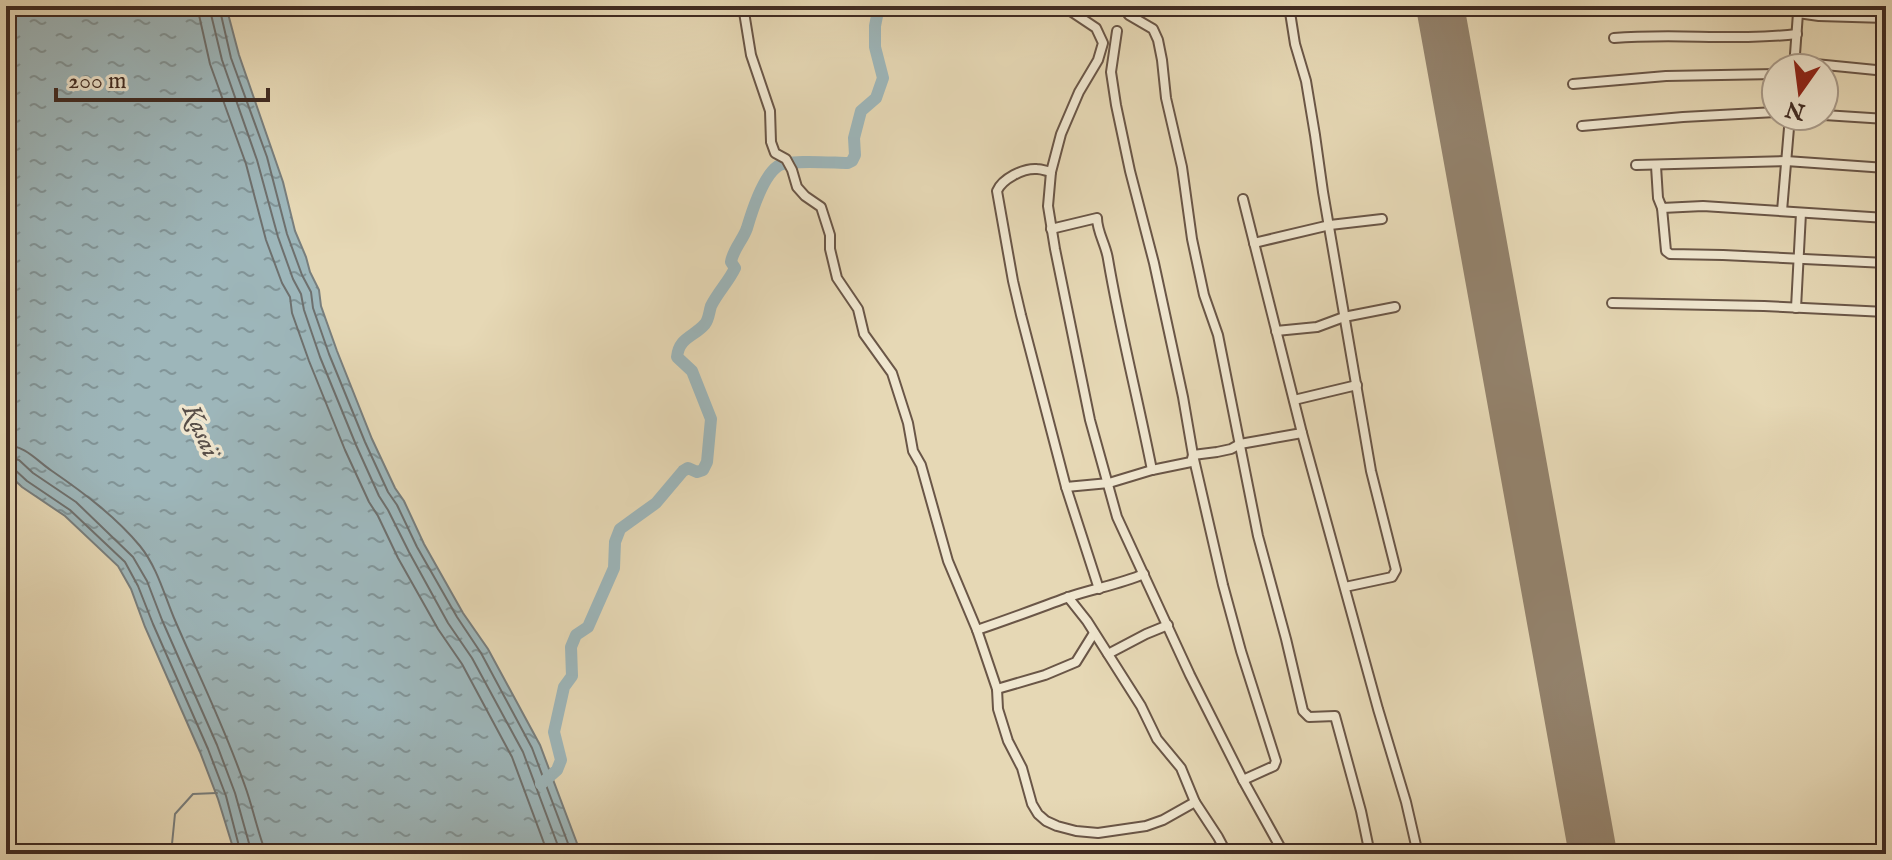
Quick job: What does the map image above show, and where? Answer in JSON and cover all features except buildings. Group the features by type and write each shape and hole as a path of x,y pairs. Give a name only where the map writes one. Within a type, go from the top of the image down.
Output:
{"street":[{"path":"743,6 751,55 770,111 771,142 775,153 786,159 797,187 821,207 830,235 837,278 858,309 864,334 892,373 948,561 977,630 997,689 998,709 1008,741 1022,768 1032,804 1046,821 1076,831 1098,833 1131,829 1163,820 1195,802"},
{"path":"1063,6 1096,28 1103,43 1098,60 1079,92 1061,134 1051,172 1048,206 1090,420 1103,470 1117,517 1190,675 1284,854"},
{"path":"1122,6 1129,15 1153,29 1158,40 1166,98 1182,167 1204,295 1218,335 1258,536 1303,711 1309,717 1335,716 1370,854"},
{"path":"1289,6 1295,44 1306,81 1371,471 1396,570 1392,577 1345,587"},
{"path":"1819,16 1820,6"},
{"path":"1796,52 1797,9 1819,16 1886,18"},
{"path":"1117,31 1111,72 1116,105 1164,307 1223,585 1276,761 1274,766 1243,780"},
{"path":"1614,38 1797,34"},
{"path":"1840,68 1886,71"},
{"path":"1573,84 1666,76 1760,74"},
{"path":"1582,126 1760,113"},
{"path":"1840,116 1886,119"},
{"path":"1782,211 1789,132"},
{"path":"1636,165 1786,161 1886,168"},
{"path":"1656,166 1667,253 1886,263"},
{"path":"1051,172 1035,168 1014,175 1001,183 997,191 1013,281 1066,487 1099,589"},
{"path":"1243,199 1302,433 1418,854"},
{"path":"1662,208 1703,206 1886,218"},
{"path":"1796,308 1801,213"},
{"path":"1051,229 1097,218 1107,251 1152,470"},
{"path":"1254,243 1330,225 1382,219"},
{"path":"1612,303 1886,312"},
{"path":"1276,331 1317,327 1344,317 1395,307"},
{"path":"1294,400 1357,385"},
{"path":"1193,455 1302,433"},
{"path":"1066,487 1109,483 1191,462 1193,455"},
{"path":"977,630 1144,574"},
{"path":"1068,597 1087,621 1145,713 1157,739 1181,768 1195,802 1227,854"},
{"path":"1108,654 1168,625"},
{"path":"997,689 1076,662 1094,633"}],"water":[{"name":"Kasaï","path":"6,6 226,6 239,55 283,182 295,231 372,439 424,544 463,613 488,649 540,745 581,854 235,854 200,752 131,589 118,566 65,516 22,487 6,472"}],"waterway":[{"path":"541,784 557,770 561,760 554,732 564,687 572,676 571,647 576,635 588,627 614,568 615,542 620,529 656,503 683,471 688,468 697,472 703,470 707,462 711,419 692,371 677,357 678,350 705,324 711,306 733,273 735,268 731,262 734,253 763,186 773,171 784,164 852,161 861,111 876,98 883,78 875,47 879,6"},
{"path":"171,854 175,814 193,794 217,793"}],"runway":[{"path":"1440,6 1593,854"}]}
